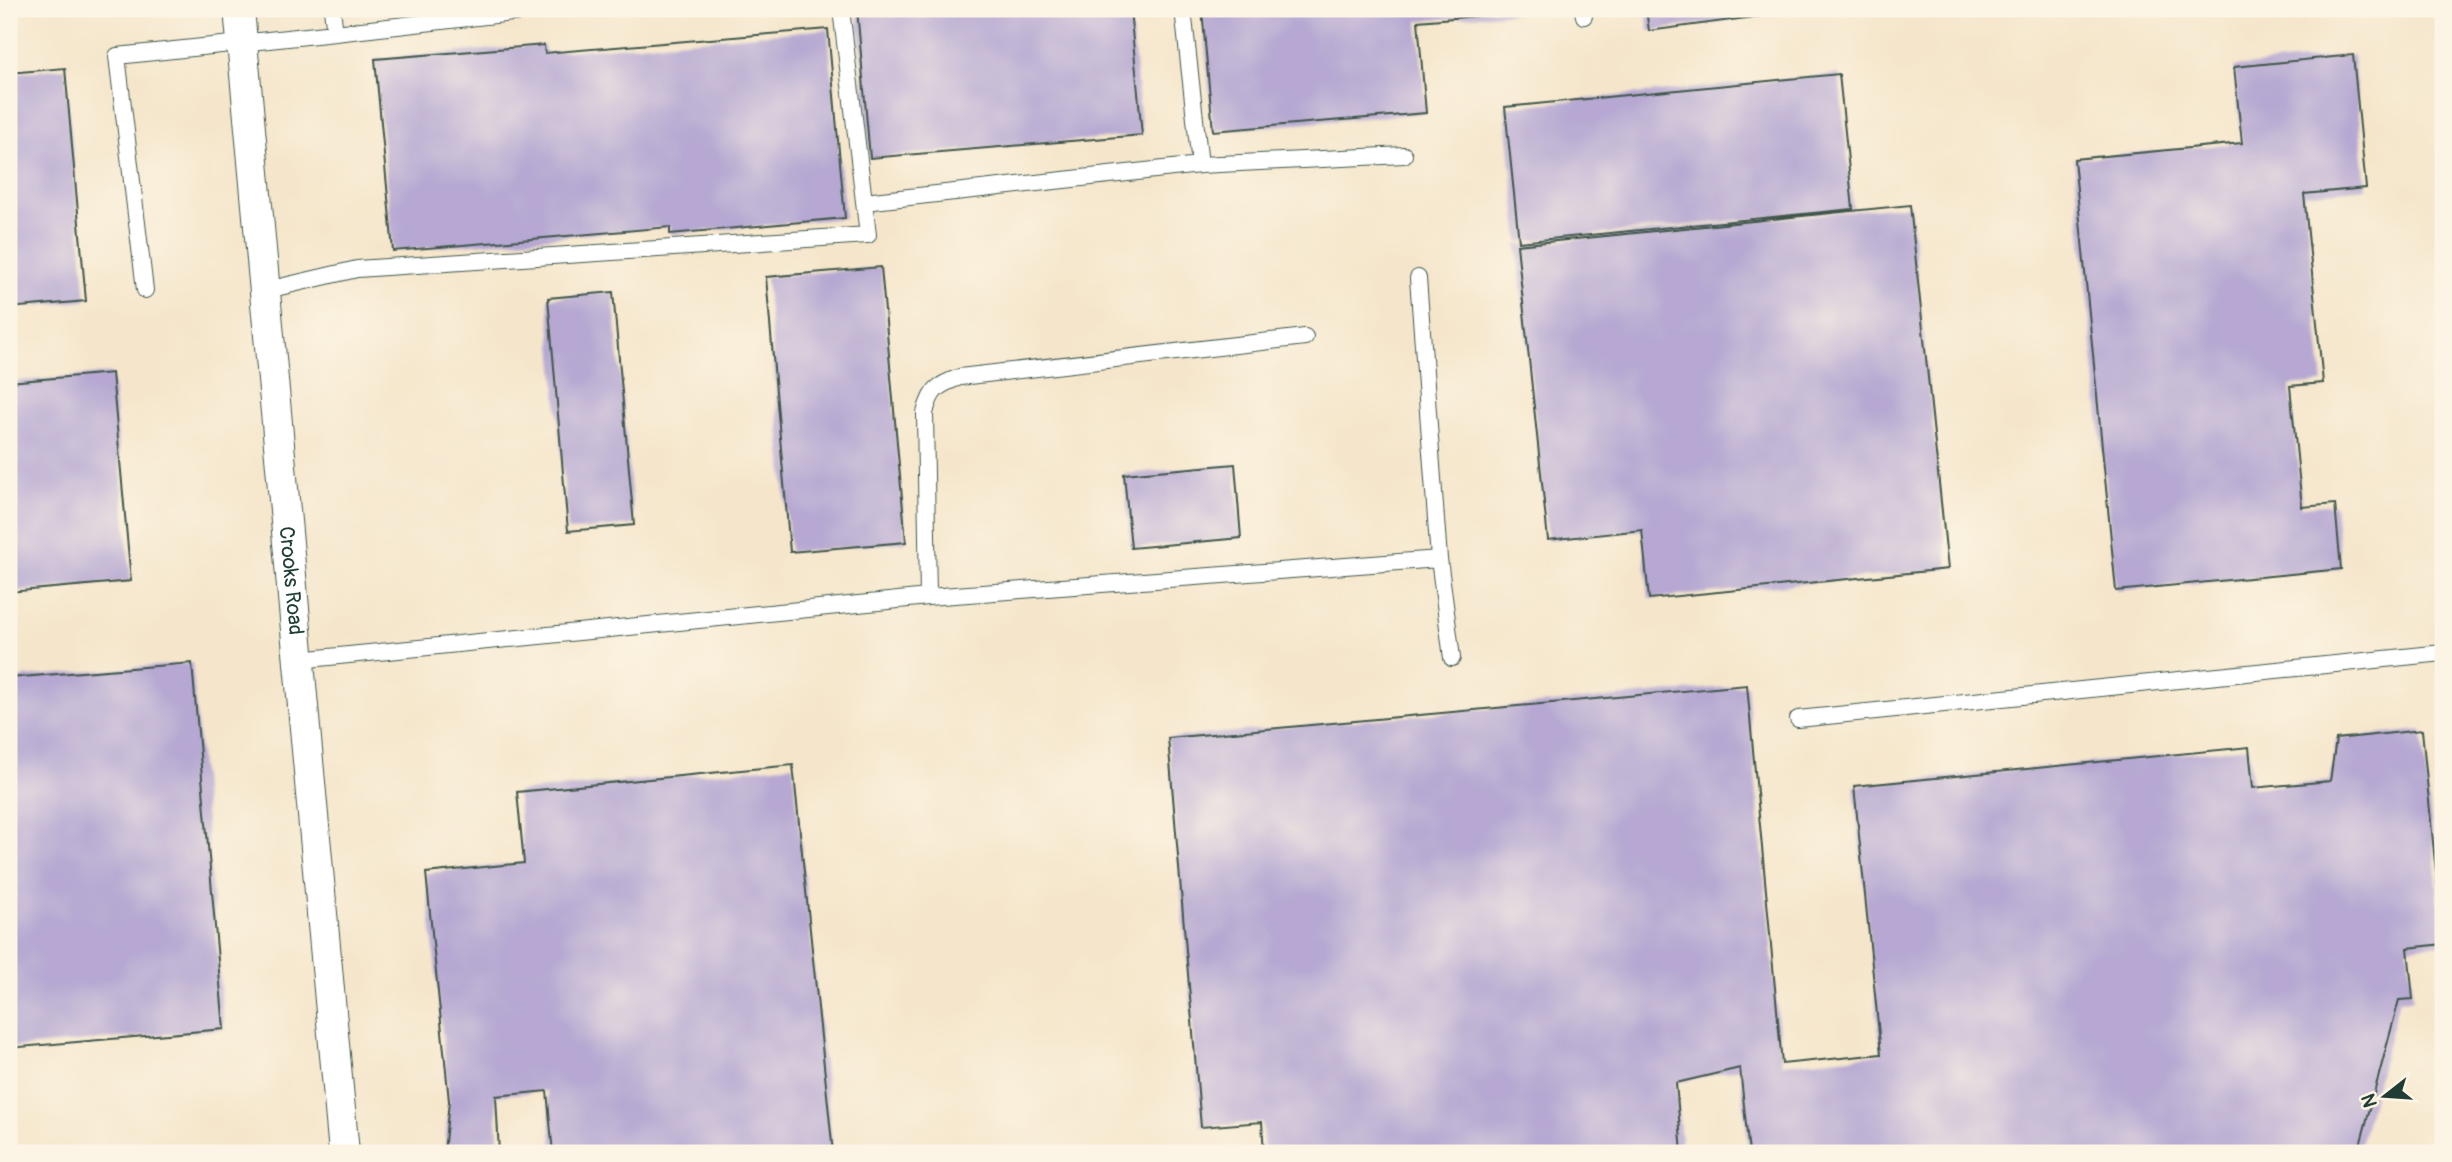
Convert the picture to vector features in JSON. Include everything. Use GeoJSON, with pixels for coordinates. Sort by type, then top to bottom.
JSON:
{"type":"FeatureCollection","features":[{"type":"Feature","properties":{"kind":"street","name":"Crooks Road"},"geometry":{"type":"LineString","coordinates":[[239,9],[267,290],[344,1153]]}},
{"type":"Feature","properties":{"kind":"lane"},"geometry":{"type":"LineString","coordinates":[[332,9],[335,33]]}},
{"type":"Feature","properties":{"kind":"lane"},"geometry":{"type":"LineString","coordinates":[[145,290],[117,56],[548,9]]}},
{"type":"Feature","properties":{"kind":"lane"},"geometry":{"type":"LineString","coordinates":[[267,290],[357,269],[868,234],[841,9]]}},
{"type":"Feature","properties":{"kind":"lane"},"geometry":{"type":"LineString","coordinates":[[1183,9],[1200,165]]}},
{"type":"Feature","properties":{"kind":"lane"},"geometry":{"type":"LineString","coordinates":[[864,202],[1200,165],[1404,155]]}},
{"type":"Feature","properties":{"kind":"lane"},"geometry":{"type":"LineString","coordinates":[[1418,278],[1439,559],[1452,658]]}},
{"type":"Feature","properties":{"kind":"lane"},"geometry":{"type":"LineString","coordinates":[[928,597],[925,412],[929,396],[942,383],[960,377],[1305,337]]}},
{"type":"Feature","properties":{"kind":"lane"},"geometry":{"type":"LineString","coordinates":[[299,660],[928,597],[1439,559]]}},
{"type":"Feature","properties":{"kind":"lane"},"geometry":{"type":"LineString","coordinates":[[1798,719],[2443,653]]}},
{"type":"Feature","properties":{"kind":"building"},"geometry":{"type":"Polygon","coordinates":[[[857,9],[1130,9],[1142,135],[870,158],[857,9]]]}},
{"type":"Feature","properties":{"kind":"building"},"geometry":{"type":"Polygon","coordinates":[[[1202,9],[1538,11],[1418,21],[1426,113],[1213,131],[1202,9]]]}},
{"type":"Feature","properties":{"kind":"building"},"geometry":{"type":"Polygon","coordinates":[[[1646,9],[1805,9],[1806,10],[1649,31],[1646,9]]]}},
{"type":"Feature","properties":{"kind":"building"},"geometry":{"type":"Polygon","coordinates":[[[828,29],[845,218],[670,234],[670,227],[393,251],[375,59],[544,45],[545,53],[828,29]]]}},
{"type":"Feature","properties":{"kind":"building"},"geometry":{"type":"Polygon","coordinates":[[[2353,55],[2366,188],[2304,194],[2323,383],[2290,386],[2302,507],[2335,504],[2341,569],[2116,591],[2074,159],[2242,143],[2234,67],[2353,55]]]}},
{"type":"Feature","properties":{"kind":"building"},"geometry":{"type":"Polygon","coordinates":[[[65,68],[86,301],[9,308],[9,73],[65,68]]]}},
{"type":"Feature","properties":{"kind":"building"},"geometry":{"type":"Polygon","coordinates":[[[1839,74],[1853,209],[1519,242],[1505,107],[1839,74]]]}},
{"type":"Feature","properties":{"kind":"building"},"geometry":{"type":"Polygon","coordinates":[[[1910,205],[1948,569],[1649,599],[1642,530],[1548,540],[1517,245],[1910,205]]]}},
{"type":"Feature","properties":{"kind":"building"},"geometry":{"type":"Polygon","coordinates":[[[881,267],[906,542],[790,552],[766,277],[881,267]]]}},
{"type":"Feature","properties":{"kind":"building"},"geometry":{"type":"Polygon","coordinates":[[[613,292],[634,525],[568,531],[548,298],[613,292]]]}},
{"type":"Feature","properties":{"kind":"building"},"geometry":{"type":"Polygon","coordinates":[[[112,373],[131,581],[9,592],[9,382],[112,373]]]}},
{"type":"Feature","properties":{"kind":"building"},"geometry":{"type":"Polygon","coordinates":[[[1235,464],[1241,538],[1131,548],[1124,474],[1235,464]]]}},
{"type":"Feature","properties":{"kind":"building"},"geometry":{"type":"Polygon","coordinates":[[[192,663],[224,1029],[9,1048],[9,678],[192,663]]]}},
{"type":"Feature","properties":{"kind":"building"},"geometry":{"type":"Polygon","coordinates":[[[1747,685],[1782,1064],[1881,1054],[1854,786],[2249,747],[2253,788],[2330,781],[2336,739],[2422,730],[2443,944],[2408,948],[2413,999],[2399,1000],[2358,1153],[1749,1153],[1740,1068],[1676,1083],[1682,1153],[1264,1153],[1262,1122],[1201,1127],[1168,738],[1747,685]]]}},
{"type":"Feature","properties":{"kind":"building"},"geometry":{"type":"Polygon","coordinates":[[[793,765],[833,1153],[553,1153],[547,1091],[496,1096],[499,1153],[444,1153],[449,1101],[426,873],[524,863],[517,792],[793,765]]]}}]}
